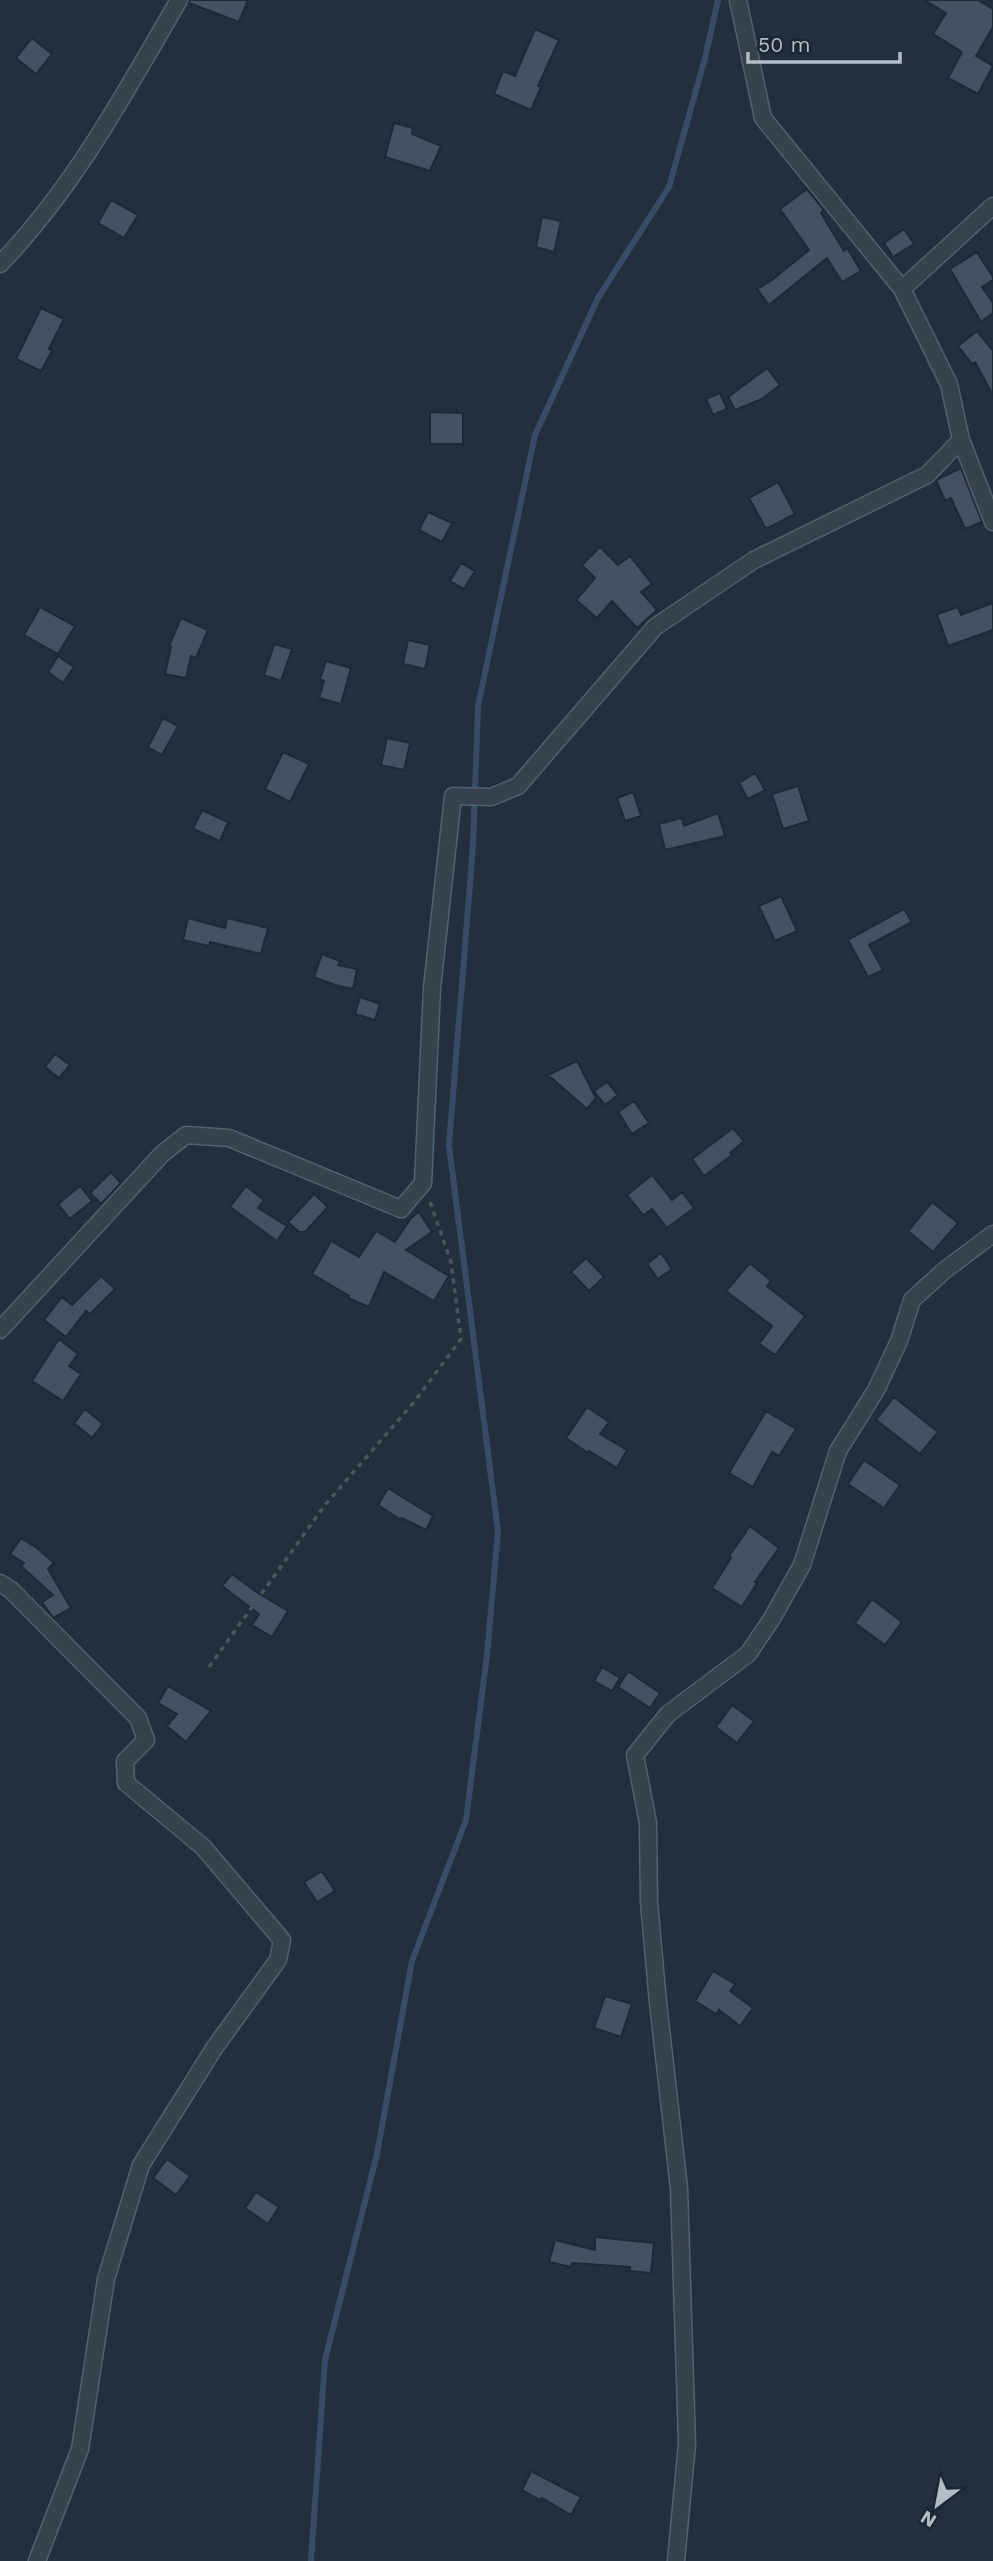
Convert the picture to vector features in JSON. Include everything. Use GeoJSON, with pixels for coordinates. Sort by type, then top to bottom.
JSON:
{"type":"FeatureCollection","features":[{"type":"Feature","properties":{"kind":"street"},"geometry":{"type":"LineString","coordinates":[[0,264],[18,245],[81,162],[132,82],[179,0]]}},
{"type":"Feature","properties":{"kind":"street"},"geometry":{"type":"LineString","coordinates":[[738,0],[763,118],[902,289],[950,384],[961,440],[993,522]]}},
{"type":"Feature","properties":{"kind":"street"},"geometry":{"type":"LineString","coordinates":[[902,289],[993,206]]}},
{"type":"Feature","properties":{"kind":"street"},"geometry":{"type":"LineString","coordinates":[[0,1330],[162,1154],[186,1135],[229,1138],[401,1209],[424,1183],[432,988],[453,796],[491,797],[518,786],[655,627],[754,560],[927,475],[961,440]]}},
{"type":"Feature","properties":{"kind":"street"},"geometry":{"type":"LineString","coordinates":[[676,2561],[687,2444],[679,2188],[654,1965],[649,1902],[648,1823],[635,1755],[668,1714],[748,1654],[802,1565],[838,1451],[876,1391],[899,1341],[912,1300],[945,1270],[993,1234]]}},
{"type":"Feature","properties":{"kind":"street"},"geometry":{"type":"LineString","coordinates":[[0,1583],[11,1590],[138,1718],[146,1740],[125,1761],[126,1783],[203,1847],[282,1940],[278,1960],[215,2047],[141,2165],[106,2279],[80,2449],[37,2561]]}},
{"type":"Feature","properties":{"kind":"path"},"geometry":{"type":"LineString","coordinates":[[209,1667],[325,1505],[415,1401],[461,1339],[452,1262],[424,1183]]}},
{"type":"Feature","properties":{"kind":"building"},"geometry":{"type":"Polygon","coordinates":[[[189,0],[248,0],[239,22],[189,3],[189,0]]]}},
{"type":"Feature","properties":{"kind":"building"},"geometry":{"type":"Polygon","coordinates":[[[924,0],[978,0],[993,9],[993,27],[976,56],[993,66],[978,94],[948,78],[962,52],[933,34],[946,13],[924,0]]]}},
{"type":"Feature","properties":{"kind":"building"},"geometry":{"type":"Polygon","coordinates":[[[535,29],[559,40],[538,86],[541,87],[531,110],[494,94],[503,71],[515,76],[535,29]]]}},
{"type":"Feature","properties":{"kind":"building"},"geometry":{"type":"Polygon","coordinates":[[[32,38],[52,54],[36,74],[16,58],[32,38]]]}},
{"type":"Feature","properties":{"kind":"building"},"geometry":{"type":"Polygon","coordinates":[[[394,123],[413,128],[412,134],[441,146],[430,171],[385,157],[394,123]]]}},
{"type":"Feature","properties":{"kind":"building"},"geometry":{"type":"Polygon","coordinates":[[[807,189],[824,210],[821,213],[844,251],[847,248],[861,271],[842,282],[827,258],[769,305],[757,289],[809,250],[780,209],[807,189]]]}},
{"type":"Feature","properties":{"kind":"building"},"geometry":{"type":"Polygon","coordinates":[[[111,200],[138,215],[124,238],[98,223],[111,200]]]}},
{"type":"Feature","properties":{"kind":"building"},"geometry":{"type":"Polygon","coordinates":[[[542,217],[561,221],[554,252],[536,247],[542,217]]]}},
{"type":"Feature","properties":{"kind":"building"},"geometry":{"type":"Polygon","coordinates":[[[904,229],[914,244],[893,257],[884,243],[904,229]]]}},
{"type":"Feature","properties":{"kind":"building"},"geometry":{"type":"Polygon","coordinates":[[[977,252],[993,277],[993,280],[982,287],[993,303],[993,313],[981,322],[950,269],[977,252]]]}},
{"type":"Feature","properties":{"kind":"building"},"geometry":{"type":"Polygon","coordinates":[[[41,308],[64,319],[41,371],[16,359],[41,308]]]}},
{"type":"Feature","properties":{"kind":"building"},"geometry":{"type":"Polygon","coordinates":[[[977,331],[993,351],[993,396],[975,362],[972,364],[958,346],[977,331]]]}},
{"type":"Feature","properties":{"kind":"building"},"geometry":{"type":"Polygon","coordinates":[[[767,368],[780,385],[762,399],[735,410],[728,397],[767,368]]]}},
{"type":"Feature","properties":{"kind":"building"},"geometry":{"type":"Polygon","coordinates":[[[720,393],[727,409],[713,415],[706,399],[720,393]]]}},
{"type":"Feature","properties":{"kind":"building"},"geometry":{"type":"Polygon","coordinates":[[[430,412],[463,413],[463,444],[430,444],[430,412]]]}},
{"type":"Feature","properties":{"kind":"building"},"geometry":{"type":"Polygon","coordinates":[[[961,468],[982,522],[965,529],[951,498],[945,501],[936,480],[961,468]]]}},
{"type":"Feature","properties":{"kind":"building"},"geometry":{"type":"Polygon","coordinates":[[[778,482],[795,514],[766,529],[749,498],[778,482]]]}},
{"type":"Feature","properties":{"kind":"building"},"geometry":{"type":"Polygon","coordinates":[[[428,512],[452,523],[442,542],[419,530],[428,512]]]}},
{"type":"Feature","properties":{"kind":"building"},"geometry":{"type":"Polygon","coordinates":[[[600,547],[618,565],[630,556],[652,584],[641,592],[657,610],[637,628],[612,601],[597,618],[576,600],[595,578],[582,565],[600,547]]]}},
{"type":"Feature","properties":{"kind":"building"},"geometry":{"type":"Polygon","coordinates":[[[461,563],[475,571],[464,589],[450,581],[461,563]]]}},
{"type":"Feature","properties":{"kind":"building"},"geometry":{"type":"Polygon","coordinates":[[[993,603],[993,630],[948,646],[937,614],[958,607],[961,615],[993,603]]]}},
{"type":"Feature","properties":{"kind":"building"},"geometry":{"type":"Polygon","coordinates":[[[40,607],[75,626],[58,654],[24,635],[40,607]]]}},
{"type":"Feature","properties":{"kind":"building"},"geometry":{"type":"Polygon","coordinates":[[[181,618],[208,630],[196,658],[191,656],[186,678],[165,674],[171,647],[169,646],[181,618]]]}},
{"type":"Feature","properties":{"kind":"building"},"geometry":{"type":"Polygon","coordinates":[[[408,640],[430,645],[425,669],[403,664],[408,640]]]}},
{"type":"Feature","properties":{"kind":"building"},"geometry":{"type":"Polygon","coordinates":[[[274,644],[292,649],[281,681],[264,675],[274,644]]]}},
{"type":"Feature","properties":{"kind":"building"},"geometry":{"type":"Polygon","coordinates":[[[58,656],[74,667],[63,683],[48,672],[58,656]]]}},
{"type":"Feature","properties":{"kind":"building"},"geometry":{"type":"Polygon","coordinates":[[[326,661],[351,668],[341,704],[319,698],[324,681],[320,679],[326,661]]]}},
{"type":"Feature","properties":{"kind":"building"},"geometry":{"type":"Polygon","coordinates":[[[163,718],[178,726],[162,755],[148,747],[163,718]]]}},
{"type":"Feature","properties":{"kind":"building"},"geometry":{"type":"Polygon","coordinates":[[[387,738],[410,743],[404,770],[381,765],[387,738]]]}},
{"type":"Feature","properties":{"kind":"building"},"geometry":{"type":"Polygon","coordinates":[[[283,752],[309,764],[290,802],[265,789],[283,752]]]}},
{"type":"Feature","properties":{"kind":"building"},"geometry":{"type":"Polygon","coordinates":[[[755,773],[765,790],[748,799],[739,783],[755,773]]]}},
{"type":"Feature","properties":{"kind":"building"},"geometry":{"type":"Polygon","coordinates":[[[798,786],[809,821],[783,829],[772,794],[798,786]]]}},
{"type":"Feature","properties":{"kind":"building"},"geometry":{"type":"Polygon","coordinates":[[[633,792],[641,816],[625,821],[617,798],[633,792]]]}},
{"type":"Feature","properties":{"kind":"building"},"geometry":{"type":"Polygon","coordinates":[[[202,810],[228,822],[220,841],[193,829],[202,810]]]}},
{"type":"Feature","properties":{"kind":"building"},"geometry":{"type":"Polygon","coordinates":[[[718,813],[725,836],[665,850],[659,824],[682,818],[684,826],[718,813]]]}},
{"type":"Feature","properties":{"kind":"building"},"geometry":{"type":"Polygon","coordinates":[[[781,896],[797,931],[775,941],[759,906],[781,896]]]}},
{"type":"Feature","properties":{"kind":"building"},"geometry":{"type":"Polygon","coordinates":[[[904,909],[912,922],[869,945],[883,970],[868,977],[848,940],[904,909]]]}},
{"type":"Feature","properties":{"kind":"building"},"geometry":{"type":"Polygon","coordinates":[[[188,918],[225,928],[227,918],[268,928],[261,954],[210,942],[209,946],[183,940],[188,918]]]}},
{"type":"Feature","properties":{"kind":"building"},"geometry":{"type":"Polygon","coordinates":[[[322,954],[340,961],[338,965],[357,969],[353,989],[314,977],[322,954]]]}},
{"type":"Feature","properties":{"kind":"building"},"geometry":{"type":"Polygon","coordinates":[[[360,997],[380,1004],[375,1020],[355,1014],[360,997]]]}},
{"type":"Feature","properties":{"kind":"building"},"geometry":{"type":"Polygon","coordinates":[[[55,1054],[70,1065],[59,1078],[45,1067],[55,1054]]]}},
{"type":"Feature","properties":{"kind":"building"},"geometry":{"type":"Polygon","coordinates":[[[577,1061],[596,1098],[587,1109],[548,1075],[577,1061]]]}},
{"type":"Feature","properties":{"kind":"building"},"geometry":{"type":"Polygon","coordinates":[[[607,1082],[618,1095],[605,1105],[594,1091],[607,1082]]]}},
{"type":"Feature","properties":{"kind":"building"},"geometry":{"type":"Polygon","coordinates":[[[634,1101],[649,1123],[632,1134],[618,1112],[634,1101]]]}},
{"type":"Feature","properties":{"kind":"building"},"geometry":{"type":"Polygon","coordinates":[[[733,1128],[744,1141],[730,1153],[732,1155],[704,1176],[692,1159],[733,1128]]]}},
{"type":"Feature","properties":{"kind":"building"},"geometry":{"type":"Polygon","coordinates":[[[111,1172],[121,1183],[101,1204],[90,1193],[111,1172]]]}},
{"type":"Feature","properties":{"kind":"building"},"geometry":{"type":"Polygon","coordinates":[[[652,1175],[672,1200],[682,1192],[694,1208],[667,1228],[652,1209],[643,1215],[627,1195],[652,1175]]]}},
{"type":"Feature","properties":{"kind":"building"},"geometry":{"type":"Polygon","coordinates":[[[80,1186],[92,1201],[70,1219],[58,1204],[80,1186]]]}},
{"type":"Feature","properties":{"kind":"building"},"geometry":{"type":"Polygon","coordinates":[[[246,1186],[264,1200],[258,1208],[287,1226],[277,1241],[230,1207],[246,1186]]]}},
{"type":"Feature","properties":{"kind":"building"},"geometry":{"type":"Polygon","coordinates":[[[314,1194],[328,1207],[305,1232],[299,1232],[288,1222],[314,1194]]]}},
{"type":"Feature","properties":{"kind":"building"},"geometry":{"type":"Polygon","coordinates":[[[932,1202],[958,1223],[933,1252],[908,1231],[932,1202]]]}},
{"type":"Feature","properties":{"kind":"building"},"geometry":{"type":"Polygon","coordinates":[[[419,1212],[432,1232],[406,1250],[449,1276],[434,1301],[384,1272],[369,1307],[348,1298],[349,1296],[312,1274],[331,1241],[359,1257],[376,1231],[395,1242],[411,1218],[419,1212]]]}},
{"type":"Feature","properties":{"kind":"building"},"geometry":{"type":"Polygon","coordinates":[[[661,1253],[672,1269],[658,1279],[647,1264],[661,1253]]]}},
{"type":"Feature","properties":{"kind":"building"},"geometry":{"type":"Polygon","coordinates":[[[586,1258],[604,1277],[589,1291],[571,1272],[586,1258]]]}},
{"type":"Feature","properties":{"kind":"building"},"geometry":{"type":"Polygon","coordinates":[[[750,1263],[771,1281],[767,1286],[805,1316],[775,1355],[759,1344],[772,1326],[726,1291],[750,1263]]]}},
{"type":"Feature","properties":{"kind":"building"},"geometry":{"type":"Polygon","coordinates":[[[101,1276],[115,1289],[90,1314],[86,1311],[66,1337],[44,1320],[62,1297],[72,1305],[101,1276]]]}},
{"type":"Feature","properties":{"kind":"building"},"geometry":{"type":"Polygon","coordinates":[[[59,1339],[78,1354],[69,1366],[81,1374],[63,1401],[32,1381],[59,1339]]]}},
{"type":"Feature","properties":{"kind":"building"},"geometry":{"type":"Polygon","coordinates":[[[894,1397],[938,1432],[920,1454],[876,1420],[894,1397]]]}},
{"type":"Feature","properties":{"kind":"building"},"geometry":{"type":"Polygon","coordinates":[[[587,1407],[609,1422],[600,1434],[627,1450],[617,1468],[566,1438],[587,1407]]]}},
{"type":"Feature","properties":{"kind":"building"},"geometry":{"type":"Polygon","coordinates":[[[85,1409],[103,1424],[92,1438],[74,1423],[85,1409]]]}},
{"type":"Feature","properties":{"kind":"building"},"geometry":{"type":"Polygon","coordinates":[[[766,1411],[796,1429],[779,1456],[772,1452],[753,1487],[729,1473],[766,1411]]]}},
{"type":"Feature","properties":{"kind":"building"},"geometry":{"type":"Polygon","coordinates":[[[864,1460],[900,1485],[884,1508],[848,1484],[864,1460]]]}},
{"type":"Feature","properties":{"kind":"building"},"geometry":{"type":"Polygon","coordinates":[[[388,1488],[433,1516],[426,1530],[402,1518],[401,1520],[378,1505],[388,1488]]]}},
{"type":"Feature","properties":{"kind":"building"},"geometry":{"type":"Polygon","coordinates":[[[750,1526],[779,1548],[755,1582],[757,1583],[742,1607],[712,1588],[731,1558],[729,1556],[750,1526]]]}},
{"type":"Feature","properties":{"kind":"building"},"geometry":{"type":"Polygon","coordinates":[[[21,1538],[54,1563],[48,1569],[71,1608],[53,1618],[42,1602],[53,1595],[21,1566],[24,1563],[10,1554],[21,1538]]]}},
{"type":"Feature","properties":{"kind":"building"},"geometry":{"type":"Polygon","coordinates":[[[232,1574],[288,1611],[272,1637],[252,1625],[259,1614],[222,1586],[232,1574]]]}},
{"type":"Feature","properties":{"kind":"building"},"geometry":{"type":"Polygon","coordinates":[[[872,1599],[902,1622],[885,1645],[855,1623],[872,1599]]]}},
{"type":"Feature","properties":{"kind":"building"},"geometry":{"type":"Polygon","coordinates":[[[602,1667],[620,1678],[612,1691],[594,1681],[602,1667]]]}},
{"type":"Feature","properties":{"kind":"building"},"geometry":{"type":"Polygon","coordinates":[[[628,1671],[660,1693],[650,1708],[618,1687],[628,1671]]]}},
{"type":"Feature","properties":{"kind":"building"},"geometry":{"type":"Polygon","coordinates":[[[168,1686],[211,1711],[186,1742],[167,1726],[177,1714],[158,1703],[168,1686]]]}},
{"type":"Feature","properties":{"kind":"building"},"geometry":{"type":"Polygon","coordinates":[[[732,1705],[754,1721],[737,1743],[716,1727],[732,1705]]]}},
{"type":"Feature","properties":{"kind":"building"},"geometry":{"type":"Polygon","coordinates":[[[322,1871],[335,1891],[317,1902],[304,1882],[322,1871]]]}},
{"type":"Feature","properties":{"kind":"building"},"geometry":{"type":"Polygon","coordinates":[[[713,1971],[735,1984],[730,1991],[753,2008],[740,2026],[719,2010],[716,2014],[695,2001],[713,1971]]]}},
{"type":"Feature","properties":{"kind":"building"},"geometry":{"type":"Polygon","coordinates":[[[605,1996],[632,2004],[621,2037],[594,2028],[605,1996]]]}},
{"type":"Feature","properties":{"kind":"building"},"geometry":{"type":"Polygon","coordinates":[[[167,2159],[190,2176],[176,2195],[153,2178],[167,2159]]]}},
{"type":"Feature","properties":{"kind":"building"},"geometry":{"type":"Polygon","coordinates":[[[256,2192],[279,2207],[268,2224],[245,2208],[256,2192]]]}},
{"type":"Feature","properties":{"kind":"building"},"geometry":{"type":"Polygon","coordinates":[[[595,2237],[654,2243],[651,2273],[630,2271],[630,2267],[572,2263],[571,2267],[549,2262],[555,2240],[595,2250],[595,2237]]]}},
{"type":"Feature","properties":{"kind":"building"},"geometry":{"type":"Polygon","coordinates":[[[531,2471],[581,2497],[571,2515],[522,2490],[531,2471]]]}},
{"type":"Feature","properties":{"kind":"waterway"},"geometry":{"type":"LineString","coordinates":[[311,2561],[325,2360],[377,2154],[412,1961],[466,1820],[487,1655],[498,1532],[449,1145],[473,846],[478,706],[535,435],[598,298],[669,187],[705,58],[718,0]]}}]}
